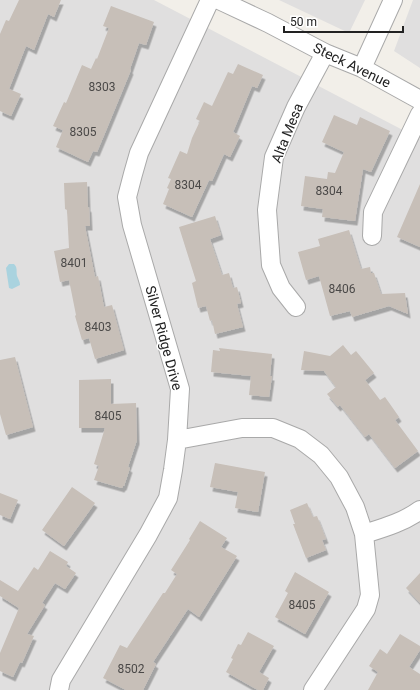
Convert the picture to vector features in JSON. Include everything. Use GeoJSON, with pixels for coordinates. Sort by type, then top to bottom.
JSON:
{"type":"FeatureCollection","features":[{"type":"Feature","properties":{"kind":"street","name":"Silver Ridge Drive"},"geometry":{"type":"LineString","coordinates":[[59,690],[62,680],[148,535],[168,498],[177,440],[180,390],[132,225],[127,197],[139,153],[210,0]]}},
{"type":"Feature","properties":{"kind":"street","name":"Steck Avenue"},"geometry":{"type":"LineString","coordinates":[[219,0],[268,23],[325,53],[362,68],[420,100]]}},
{"type":"Feature","properties":{"kind":"street"},"geometry":{"type":"LineString","coordinates":[[362,68],[393,0]]}},
{"type":"Feature","properties":{"kind":"street","name":"Alta Mesa"},"geometry":{"type":"LineString","coordinates":[[296,307],[281,288],[271,265],[267,210],[274,157],[296,107],[325,53]]}},
{"type":"Feature","properties":{"kind":"street"},"geometry":{"type":"LineString","coordinates":[[372,236],[373,212],[420,114]]}},
{"type":"Feature","properties":{"kind":"street"},"geometry":{"type":"LineString","coordinates":[[177,440],[242,428],[273,428],[300,439],[321,455],[339,476],[355,507],[364,534],[370,595],[366,609],[313,690]]}},
{"type":"Feature","properties":{"kind":"street"},"geometry":{"type":"LineString","coordinates":[[364,534],[388,526],[420,510]]}},
{"type":"Feature","properties":{"kind":"shaded area"},"geometry":{"type":"Polygon","coordinates":[[[0,0],[154,0],[420,139],[420,690],[0,690],[0,0]]]}},
{"type":"Feature","properties":{"kind":"shaded area"},"geometry":{"type":"Polygon","coordinates":[[[279,0],[365,0],[349,33],[279,0]]]}},
{"type":"Feature","properties":{"kind":"shaded area"},"geometry":{"type":"Polygon","coordinates":[[[413,0],[420,0],[420,68],[394,51],[413,0]]]}},
{"type":"Feature","properties":{"kind":"water"},"geometry":{"type":"Polygon","coordinates":[[[9,264],[15,265],[20,284],[12,289],[9,288],[6,268],[9,264]]]}},
{"type":"Feature","properties":{"kind":"building"},"geometry":{"type":"Polygon","coordinates":[[[19,0],[61,0],[54,17],[48,14],[34,50],[26,46],[9,89],[21,94],[11,116],[0,111],[0,34],[6,20],[9,21],[19,0]]]}},
{"type":"Feature","properties":{"kind":"building"},"geometry":{"type":"Polygon","coordinates":[[[111,6],[154,22],[146,45],[139,43],[130,69],[131,70],[97,152],[93,151],[88,162],[56,147],[63,130],[53,126],[64,102],[66,103],[82,65],[91,69],[96,58],[97,59],[109,28],[103,26],[111,6]]]}},
{"type":"Feature","properties":{"kind":"building"},"geometry":{"type":"Polygon","coordinates":[[[238,64],[263,75],[257,88],[252,86],[233,132],[240,136],[230,157],[224,154],[212,181],[209,180],[192,217],[163,204],[171,179],[168,178],[180,151],[187,154],[192,138],[200,121],[196,119],[204,102],[212,106],[228,72],[233,74],[238,64]]]}},
{"type":"Feature","properties":{"kind":"building"},"geometry":{"type":"Polygon","coordinates":[[[334,115],[357,125],[360,117],[390,131],[371,172],[363,169],[355,221],[322,217],[323,209],[301,206],[305,176],[327,179],[328,172],[335,173],[344,152],[322,142],[334,115]]]}},
{"type":"Feature","properties":{"kind":"building"},"geometry":{"type":"Polygon","coordinates":[[[87,182],[90,226],[85,226],[95,277],[98,276],[104,307],[112,305],[124,350],[95,359],[89,338],[82,340],[75,316],[69,280],[60,282],[54,251],[69,248],[64,183],[87,182]]]}},
{"type":"Feature","properties":{"kind":"building"},"geometry":{"type":"Polygon","coordinates":[[[420,184],[420,247],[397,237],[420,184]]]}},
{"type":"Feature","properties":{"kind":"building"},"geometry":{"type":"Polygon","coordinates":[[[215,216],[221,235],[210,239],[222,275],[229,273],[233,288],[237,287],[241,303],[237,304],[243,327],[215,334],[212,320],[210,321],[206,306],[198,308],[192,283],[196,281],[179,227],[215,216]]]}},
{"type":"Feature","properties":{"kind":"building"},"geometry":{"type":"Polygon","coordinates":[[[349,230],[361,269],[370,267],[371,273],[374,273],[381,294],[405,293],[408,314],[389,306],[352,317],[350,311],[330,316],[319,276],[306,280],[298,252],[320,246],[318,239],[349,230]]]}},
{"type":"Feature","properties":{"kind":"building"},"geometry":{"type":"Polygon","coordinates":[[[343,345],[351,355],[356,351],[374,373],[365,380],[380,400],[385,397],[399,417],[395,420],[418,451],[395,468],[369,434],[365,437],[340,405],[338,407],[327,394],[336,387],[324,371],[301,370],[304,351],[330,356],[343,345]]]}},
{"type":"Feature","properties":{"kind":"building"},"geometry":{"type":"Polygon","coordinates":[[[219,348],[272,354],[270,376],[272,376],[269,397],[249,395],[251,376],[211,372],[213,350],[220,351],[219,348]]]}},
{"type":"Feature","properties":{"kind":"building"},"geometry":{"type":"Polygon","coordinates":[[[15,357],[33,427],[6,435],[0,414],[0,360],[15,357]]]}},
{"type":"Feature","properties":{"kind":"building"},"geometry":{"type":"Polygon","coordinates":[[[111,379],[111,404],[136,403],[137,440],[128,467],[130,468],[122,488],[94,480],[99,466],[94,464],[105,428],[79,428],[79,380],[111,379]]]}},
{"type":"Feature","properties":{"kind":"building"},"geometry":{"type":"Polygon","coordinates":[[[215,463],[265,472],[258,512],[235,508],[238,492],[210,487],[215,463]]]}},
{"type":"Feature","properties":{"kind":"building"},"geometry":{"type":"Polygon","coordinates":[[[72,487],[95,503],[64,546],[42,530],[72,487]]]}},
{"type":"Feature","properties":{"kind":"building"},"geometry":{"type":"Polygon","coordinates":[[[0,493],[18,500],[10,519],[0,515],[0,493]]]}},
{"type":"Feature","properties":{"kind":"building"},"geometry":{"type":"Polygon","coordinates":[[[307,503],[313,517],[317,516],[326,539],[322,540],[326,550],[306,558],[293,524],[295,524],[290,510],[307,503]]]}},
{"type":"Feature","properties":{"kind":"building"},"geometry":{"type":"Polygon","coordinates":[[[200,521],[227,538],[221,547],[237,556],[199,617],[188,609],[153,662],[156,664],[143,690],[126,690],[103,678],[120,645],[127,648],[177,574],[171,570],[200,521]]]}},
{"type":"Feature","properties":{"kind":"building"},"geometry":{"type":"Polygon","coordinates":[[[50,551],[68,562],[66,566],[76,573],[65,589],[55,583],[42,603],[45,605],[27,634],[34,636],[22,663],[20,662],[13,677],[0,671],[0,653],[19,608],[0,596],[0,580],[18,591],[34,567],[38,570],[50,551]]]}},
{"type":"Feature","properties":{"kind":"building"},"geometry":{"type":"Polygon","coordinates":[[[295,572],[329,592],[305,634],[275,617],[288,593],[285,591],[295,572]]]}},
{"type":"Feature","properties":{"kind":"building"},"geometry":{"type":"Polygon","coordinates":[[[420,573],[420,603],[406,588],[420,573]]]}},
{"type":"Feature","properties":{"kind":"building"},"geometry":{"type":"Polygon","coordinates":[[[248,632],[274,646],[259,672],[269,678],[263,690],[258,690],[226,672],[233,659],[231,658],[238,644],[241,645],[248,632]]]}},
{"type":"Feature","properties":{"kind":"building"},"geometry":{"type":"Polygon","coordinates":[[[400,634],[420,646],[420,650],[409,667],[420,674],[420,690],[368,690],[378,672],[369,666],[380,649],[387,654],[400,634]]]}}]}
